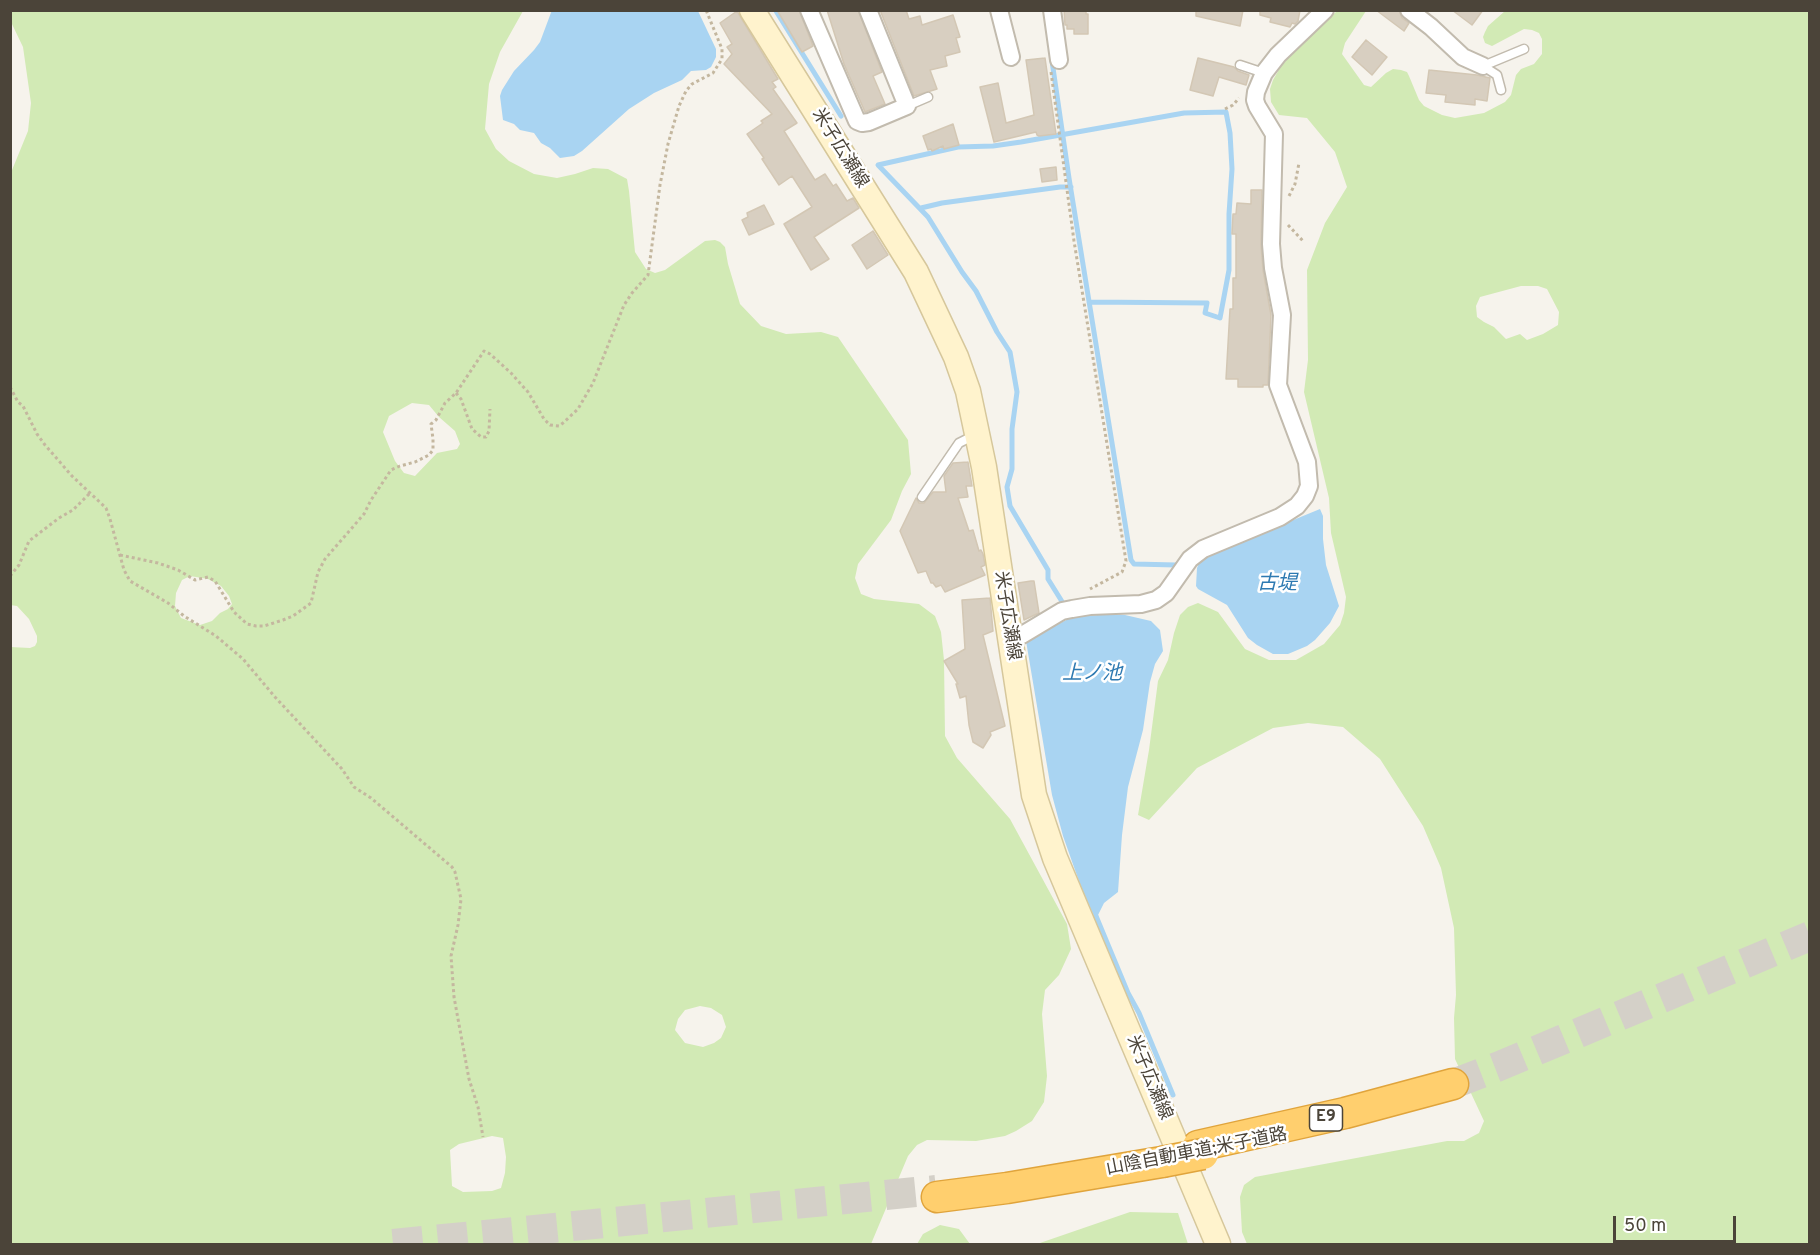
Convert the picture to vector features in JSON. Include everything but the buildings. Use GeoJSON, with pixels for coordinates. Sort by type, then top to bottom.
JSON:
{"type":"FeatureCollection","features":[{"type":"Feature","properties":{"kind":"highway","name":"山陰自動車道;米子道路"},"geometry":{"type":"LineString","coordinates":[[936,1193],[1004,1180],[1201,1150],[1345,1113],[1454,1089]]}},
{"type":"Feature","properties":{"kind":"main road","name":"米子広瀬線"},"geometry":{"type":"LineString","coordinates":[[752,10],[915,272],[957,357],[968,391],[990,505],[1034,795],[1055,858],[1218,1245]]}},
{"type":"Feature","properties":{"kind":"street"},"geometry":{"type":"LineString","coordinates":[[809,10],[857,121],[869,122],[907,106],[868,10]]}},
{"type":"Feature","properties":{"kind":"street"},"geometry":{"type":"LineString","coordinates":[[999,10],[1011,57]]}},
{"type":"Feature","properties":{"kind":"street"},"geometry":{"type":"LineString","coordinates":[[1052,10],[1054,61]]}},
{"type":"Feature","properties":{"kind":"street"},"geometry":{"type":"LineString","coordinates":[[1009,637],[1022,635],[1062,611],[1090,606],[1141,604],[1163,597],[1190,559],[1203,549],[1289,512],[1301,502],[1309,486],[1306,462],[1278,385],[1282,315],[1271,244],[1274,134],[1257,105],[1256,92],[1264,73],[1278,55],[1325,10]]}},
{"type":"Feature","properties":{"kind":"street"},"geometry":{"type":"LineString","coordinates":[[1409,10],[1463,57],[1483,66]]}},
{"type":"Feature","properties":{"kind":"lane"},"geometry":{"type":"LineString","coordinates":[[1483,66],[1524,49]]}},
{"type":"Feature","properties":{"kind":"lane"},"geometry":{"type":"LineString","coordinates":[[1240,65],[1264,73]]}},
{"type":"Feature","properties":{"kind":"lane"},"geometry":{"type":"LineString","coordinates":[[1483,66],[1497,75],[1501,90]]}},
{"type":"Feature","properties":{"kind":"lane"},"geometry":{"type":"LineString","coordinates":[[907,106],[928,97]]}},
{"type":"Feature","properties":{"kind":"lane"},"geometry":{"type":"LineString","coordinates":[[922,497],[959,443],[977,434]]}},
{"type":"Feature","properties":{"kind":"path"},"geometry":{"type":"LineString","coordinates":[[120,555],[158,563],[178,570],[195,580],[208,577],[215,581],[234,612],[247,624],[264,626],[293,616],[311,603],[318,573],[325,559],[364,514],[391,471],[429,455],[433,450],[434,439],[431,424],[436,420],[445,403],[456,393],[484,351],[511,373],[528,392],[550,425],[560,426],[578,409],[593,383],[624,305],[648,275],[660,184],[679,106],[692,84],[712,73],[720,64],[722,49],[706,10]]}},
{"type":"Feature","properties":{"kind":"path"},"geometry":{"type":"LineString","coordinates":[[1054,61],[1078,262],[1126,561],[1122,572],[1075,599],[1071,609]]}},
{"type":"Feature","properties":{"kind":"path"},"geometry":{"type":"LineString","coordinates":[[1287,201],[1295,184],[1299,163]]}},
{"type":"Feature","properties":{"kind":"path"},"geometry":{"type":"LineString","coordinates":[[1285,217],[1289,227],[1303,241]]}},
{"type":"Feature","properties":{"kind":"path"},"geometry":{"type":"LineString","coordinates":[[10,387],[45,445],[72,476],[106,508],[124,570],[130,581],[168,603],[216,636],[243,659],[342,769],[354,787],[371,798],[455,872],[461,899],[451,956],[454,997],[469,1079],[478,1107],[483,1137]]}},
{"type":"Feature","properties":{"kind":"path"},"geometry":{"type":"LineString","coordinates":[[456,393],[461,399],[472,429],[481,437],[486,437],[489,431],[490,409]]}},
{"type":"Feature","properties":{"kind":"path"},"geometry":{"type":"LineString","coordinates":[[10,576],[19,565],[29,541],[80,504],[91,492]]}},
{"type":"Feature","properties":{"kind":"green space"},"geometry":{"type":"Polygon","coordinates":[[[11,10],[523,11],[500,52],[489,84],[485,129],[496,149],[509,161],[534,174],[557,178],[593,168],[608,169],[627,179],[635,252],[646,269],[655,273],[665,270],[705,241],[715,240],[725,247],[740,304],[761,326],[786,334],[821,332],[838,337],[908,440],[911,474],[891,520],[858,564],[855,578],[861,594],[874,599],[919,604],[935,616],[941,632],[944,660],[945,736],[957,758],[1010,819],[1067,924],[1071,949],[1059,975],[1045,990],[1042,1014],[1047,1076],[1044,1102],[1032,1121],[1005,1136],[976,1141],[927,1140],[917,1145],[908,1156],[871,1244],[11,1244],[10,647],[35,646],[37,636],[29,619],[17,606],[10,605],[10,175],[28,131],[31,103],[23,47],[11,22],[11,10]],[[412,403],[389,416],[383,432],[395,461],[404,473],[415,476],[437,453],[457,449],[460,444],[455,431],[429,405],[412,403]],[[190,576],[182,580],[176,593],[175,606],[181,618],[200,625],[212,621],[232,604],[221,586],[208,579],[190,576]],[[700,1006],[685,1010],[678,1019],[675,1030],[685,1043],[703,1047],[721,1038],[726,1027],[722,1015],[711,1008],[700,1006]],[[492,1136],[459,1144],[450,1150],[452,1186],[463,1192],[492,1191],[501,1188],[506,1157],[503,1138],[492,1136]]]}},
{"type":"Feature","properties":{"kind":"green space"},"geometry":{"type":"Polygon","coordinates":[[[1337,11],[1366,11],[1345,43],[1342,54],[1364,85],[1371,87],[1393,69],[1407,72],[1424,106],[1442,115],[1455,118],[1484,113],[1505,102],[1511,95],[1516,75],[1521,69],[1534,64],[1542,54],[1542,39],[1539,33],[1532,30],[1524,29],[1492,46],[1485,43],[1483,37],[1488,26],[1505,11],[1809,11],[1809,1244],[1247,1244],[1242,1232],[1240,1197],[1244,1185],[1255,1177],[1447,1141],[1464,1141],[1479,1133],[1484,1121],[1455,1059],[1454,928],[1441,868],[1423,826],[1380,759],[1343,727],[1308,723],[1273,728],[1197,768],[1149,820],[1138,815],[1158,681],[1168,660],[1180,615],[1188,607],[1198,603],[1218,612],[1245,649],[1269,660],[1296,660],[1324,644],[1340,625],[1344,613],[1346,597],[1331,533],[1329,498],[1304,392],[1308,360],[1307,270],[1325,223],[1347,187],[1335,152],[1307,118],[1279,115],[1271,102],[1270,89],[1273,80],[1281,66],[1337,11]],[[1521,286],[1480,297],[1476,306],[1477,317],[1494,327],[1506,339],[1520,334],[1527,340],[1543,334],[1558,325],[1559,312],[1547,289],[1538,286],[1521,286]]]}},
{"type":"Feature","properties":{"kind":"green space"},"geometry":{"type":"Polygon","coordinates":[[[1130,1212],[1178,1213],[1188,1244],[1037,1244],[1130,1212]]]}},
{"type":"Feature","properties":{"kind":"green space"},"geometry":{"type":"Polygon","coordinates":[[[940,1225],[959,1229],[970,1244],[917,1244],[923,1234],[940,1225]]]}},
{"type":"Feature","properties":{"kind":"water"},"geometry":{"type":"Polygon","coordinates":[[[552,10],[698,11],[716,49],[716,57],[711,67],[706,70],[691,71],[682,80],[654,93],[629,109],[582,151],[574,156],[560,158],[541,143],[534,133],[520,130],[514,124],[503,120],[500,96],[514,71],[540,42],[552,10]]]}},
{"type":"Feature","properties":{"kind":"water","name":"古堤"},"geometry":{"type":"Polygon","coordinates":[[[1320,509],[1323,516],[1326,565],[1339,606],[1330,623],[1307,646],[1288,654],[1273,654],[1248,638],[1227,605],[1198,589],[1196,586],[1197,568],[1206,556],[1320,509]]]}},
{"type":"Feature","properties":{"kind":"water","name":"上ノ池"},"geometry":{"type":"Polygon","coordinates":[[[1111,614],[1151,621],[1160,630],[1163,651],[1155,664],[1150,682],[1143,730],[1128,787],[1118,892],[1104,903],[1098,915],[1099,920],[1096,921],[1063,836],[1052,795],[1026,641],[1072,617],[1111,614]]]}},
{"type":"Feature","properties":{"kind":"waterway"},"geometry":{"type":"LineString","coordinates":[[776,11],[841,116]]}},
{"type":"Feature","properties":{"kind":"waterway"},"geometry":{"type":"LineString","coordinates":[[1052,61],[1131,560],[1134,564],[1176,565]]}},
{"type":"Feature","properties":{"kind":"waterway"},"geometry":{"type":"LineString","coordinates":[[1066,608],[1048,579],[1048,570],[1010,506],[1007,487],[1012,469],[1012,429],[1017,392],[1010,352],[976,291],[928,217],[878,165],[958,147],[1021,142],[1184,113],[1226,112],[1232,169],[1229,270],[1220,318],[1205,313],[1207,303],[1089,302]]}},
{"type":"Feature","properties":{"kind":"waterway"},"geometry":{"type":"LineString","coordinates":[[921,208],[942,203],[1071,187]]}},
{"type":"Feature","properties":{"kind":"waterway"},"geometry":{"type":"LineString","coordinates":[[1096,916],[1173,1095]]}},
{"type":"Feature","properties":{"kind":"tunnel"},"geometry":{"type":"LineString","coordinates":[[1453,1084],[1810,936]]}},
{"type":"Feature","properties":{"kind":"tunnel"},"geometry":{"type":"LineString","coordinates":[[393,1244],[936,1190]]}}]}
